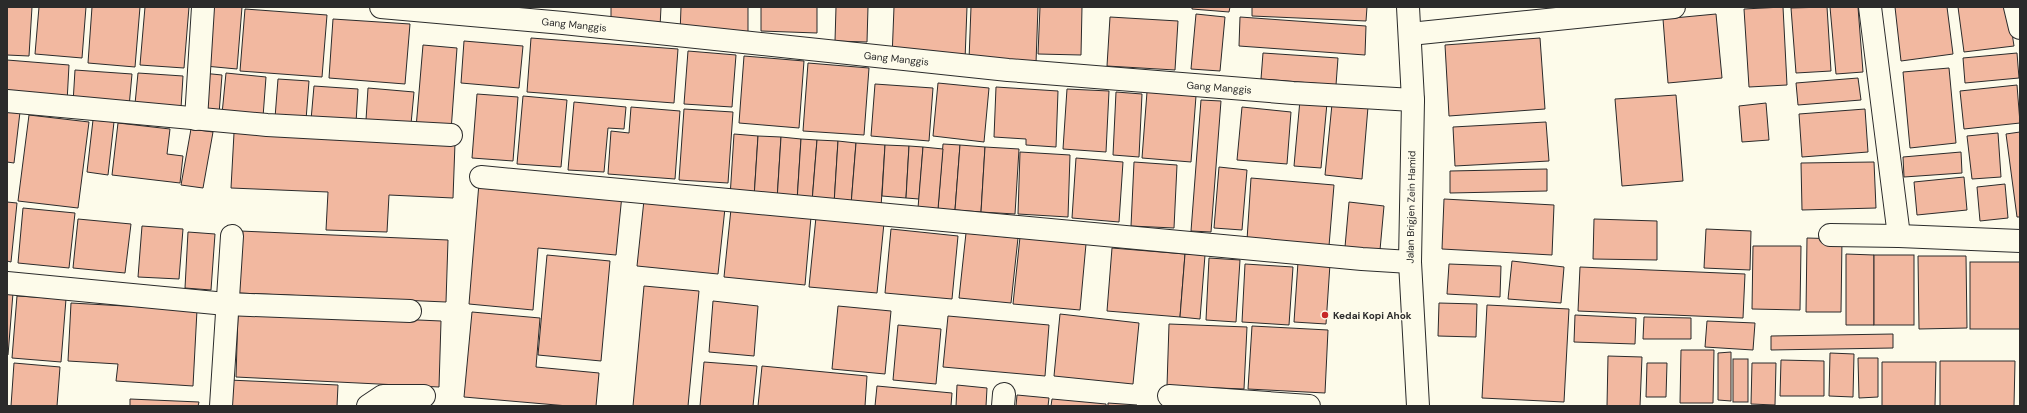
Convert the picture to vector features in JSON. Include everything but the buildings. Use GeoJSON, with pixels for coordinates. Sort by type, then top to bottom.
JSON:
{"type":"FeatureCollection","features":[{"type":"Feature","properties":{"kind":"street"},"geometry":{"type":"LineString","coordinates":[[196,119],[203,7]]}},
{"type":"Feature","properties":{"kind":"street","name":"Gang Manggis"},"geometry":{"type":"LineString","coordinates":[[381,7],[563,23],[1008,70],[1293,93],[1413,100]]}},
{"type":"Feature","properties":{"kind":"street","name":"Jalan Brigjen Zein Hamid"},"geometry":{"type":"LineString","coordinates":[[1408,7],[1413,100],[1410,262],[1418,406]]}},
{"type":"Feature","properties":{"kind":"street"},"geometry":{"type":"LineString","coordinates":[[1410,34],[1674,7]]}},
{"type":"Feature","properties":{"kind":"street"},"geometry":{"type":"LineString","coordinates":[[1870,7],[1899,236]]}},
{"type":"Feature","properties":{"kind":"street"},"geometry":{"type":"LineString","coordinates":[[2015,7],[2020,28]]}},
{"type":"Feature","properties":{"kind":"street"},"geometry":{"type":"LineString","coordinates":[[7,102],[267,125],[451,135]]}},
{"type":"Feature","properties":{"kind":"street"},"geometry":{"type":"LineString","coordinates":[[481,177],[1354,259],[1410,262]]}},
{"type":"Feature","properties":{"kind":"street"},"geometry":{"type":"LineString","coordinates":[[1830,235],[2020,241]]}},
{"type":"Feature","properties":{"kind":"street"},"geometry":{"type":"LineString","coordinates":[[221,406],[226,304],[232,236]]}},
{"type":"Feature","properties":{"kind":"street"},"geometry":{"type":"LineString","coordinates":[[7,283],[226,304],[410,311]]}},
{"type":"Feature","properties":{"kind":"street"},"geometry":{"type":"LineString","coordinates":[[368,406],[383,396],[424,396]]}},
{"type":"Feature","properties":{"kind":"street"},"geometry":{"type":"LineString","coordinates":[[1169,396],[1309,406]]}},
{"type":"Feature","properties":{"kind":"place","name":"Kedai Kopi Ahok"},"geometry":{"type":"Point","coordinates":[1325,315]}}]}
